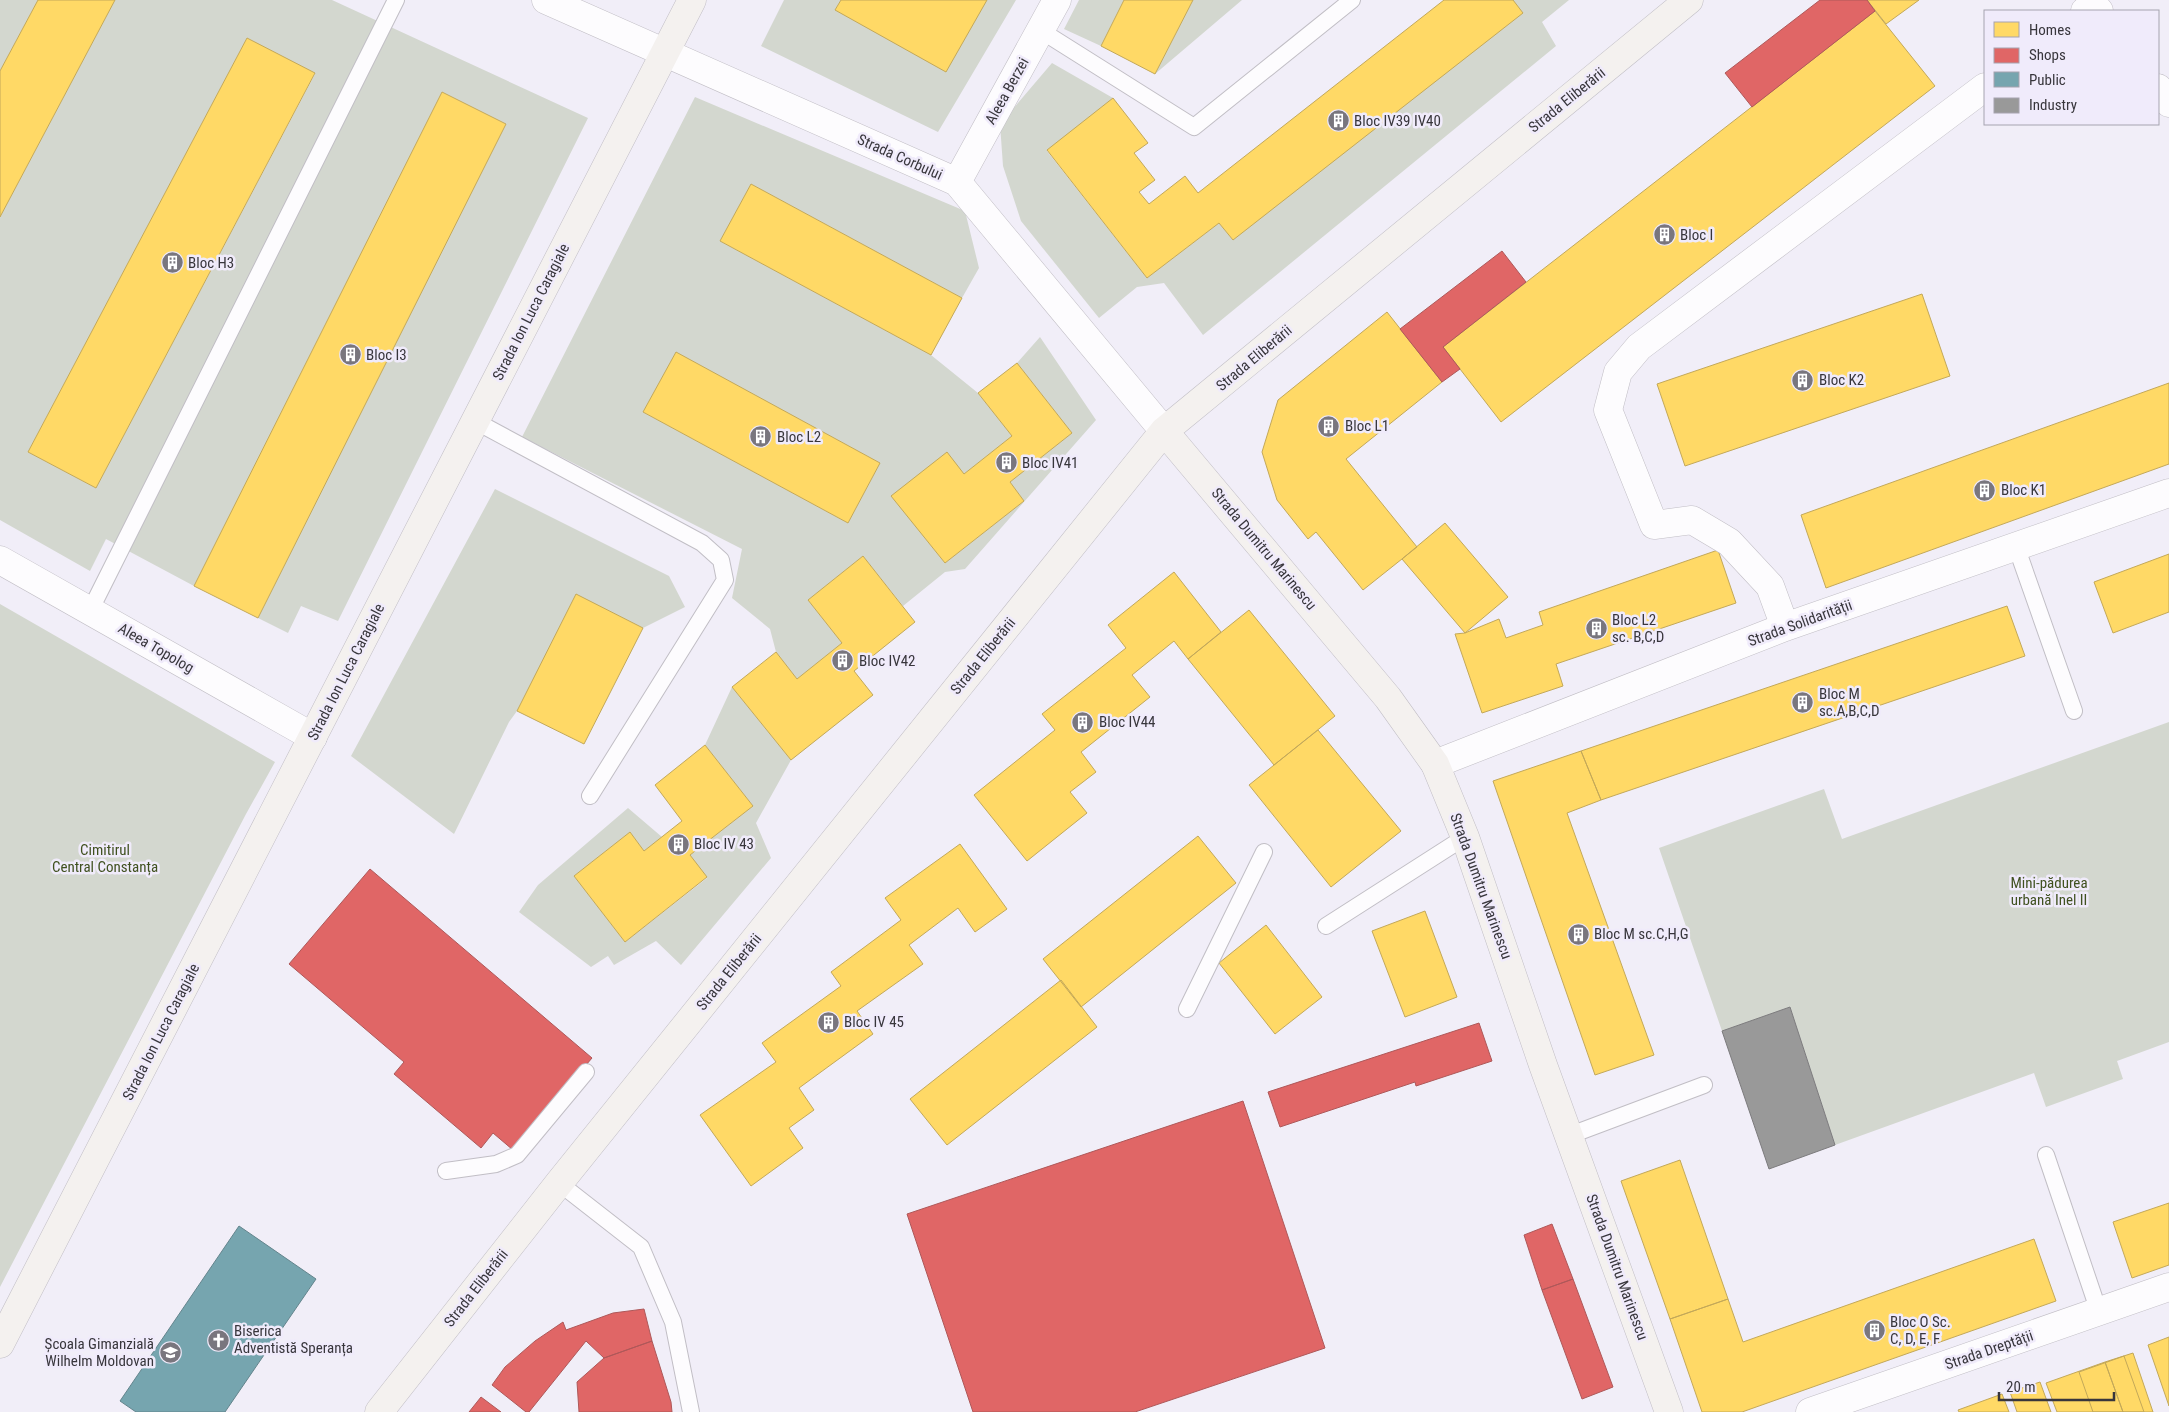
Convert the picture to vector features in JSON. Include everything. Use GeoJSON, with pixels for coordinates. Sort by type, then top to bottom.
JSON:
{"type":"FeatureCollection","features":[{"type":"Feature","properties":{"kind":"street","name":"Strada Corbului"},"geometry":{"type":"LineString","coordinates":[[546,0],[957,182],[1164,432]]}},
{"type":"Feature","properties":{"kind":"street","name":"Strada Ion Luca Caragiale"},"geometry":{"type":"LineString","coordinates":[[0,1344],[692,0]]}},
{"type":"Feature","properties":{"kind":"street","name":"Aleea Berzei"},"geometry":{"type":"LineString","coordinates":[[957,182],[1057,0]]}},
{"type":"Feature","properties":{"kind":"street","name":"Strada Eliberării"},"geometry":{"type":"LineString","coordinates":[[379,1412],[559,1183],[1164,432],[1689,0]]}},
{"type":"Feature","properties":{"kind":"street"},"geometry":{"type":"LineString","coordinates":[[2086,10],[2094,5],[2098,10]]}},
{"type":"Feature","properties":{"kind":"street"},"geometry":{"type":"LineString","coordinates":[[1785,627],[1770,586],[1729,542],[1692,520],[1654,525],[1608,410],[1618,372],[1639,347],[1984,88]]}},
{"type":"Feature","properties":{"kind":"street"},"geometry":{"type":"LineString","coordinates":[[2159,89],[2169,103]]}},
{"type":"Feature","properties":{"kind":"street","name":"Strada Dumitru Marinescu"},"geometry":{"type":"LineString","coordinates":[[1164,432],[1388,698],[1435,764],[1466,837],[1568,1136],[1669,1412]]}},
{"type":"Feature","properties":{"kind":"street","name":"Strada Solidarității"},"geometry":{"type":"LineString","coordinates":[[1435,764],[1785,627],[2169,492]]}},
{"type":"Feature","properties":{"kind":"street","name":"Aleea Topolog"},"geometry":{"type":"LineString","coordinates":[[0,560],[313,737]]}},
{"type":"Feature","properties":{"kind":"street","name":"Strada Dreptății"},"geometry":{"type":"LineString","coordinates":[[1810,1412],[2169,1288]]}},
{"type":"Feature","properties":{"kind":"lane"},"geometry":{"type":"LineString","coordinates":[[90,611],[396,0]]}},
{"type":"Feature","properties":{"kind":"lane"},"geometry":{"type":"LineString","coordinates":[[1040,30],[1194,127],[1352,0]]}},
{"type":"Feature","properties":{"kind":"lane"},"geometry":{"type":"LineString","coordinates":[[475,421],[702,543],[721,560],[725,580],[590,796]]}},
{"type":"Feature","properties":{"kind":"lane"},"geometry":{"type":"LineString","coordinates":[[2016,546],[2074,711]]}},
{"type":"Feature","properties":{"kind":"lane"},"geometry":{"type":"LineString","coordinates":[[1326,926],[1466,837]]}},
{"type":"Feature","properties":{"kind":"lane"},"geometry":{"type":"LineString","coordinates":[[1186,1009],[1264,852]]}},
{"type":"Feature","properties":{"kind":"lane"},"geometry":{"type":"LineString","coordinates":[[446,1171],[496,1164],[517,1155],[586,1072]]}},
{"type":"Feature","properties":{"kind":"lane"},"geometry":{"type":"LineString","coordinates":[[1568,1136],[1704,1085]]}},
{"type":"Feature","properties":{"kind":"lane"},"geometry":{"type":"LineString","coordinates":[[2046,1154],[2099,1312]]}},
{"type":"Feature","properties":{"kind":"lane"},"geometry":{"type":"LineString","coordinates":[[559,1183],[641,1247],[673,1322],[691,1412]]}},
{"type":"Feature","properties":{"kind":"green space"},"geometry":{"type":"Polygon","coordinates":[[[0,0],[38,0],[0,71],[0,0]]]}},
{"type":"Feature","properties":{"kind":"green space"},"geometry":{"type":"Polygon","coordinates":[[[115,0],[332,0],[588,118],[338,621],[301,606],[288,633],[258,618],[506,124],[442,92],[194,586],[106,539],[90,571],[0,520],[0,217],[115,0]],[[247,38],[28,452],[96,488],[315,74],[247,38]]]}},
{"type":"Feature","properties":{"kind":"green space"},"geometry":{"type":"Polygon","coordinates":[[[784,0],[841,0],[835,10],[987,0],[1016,0],[938,132],[761,46],[784,0]]]}},
{"type":"Feature","properties":{"kind":"green space"},"geometry":{"type":"Polygon","coordinates":[[[1079,0],[1124,0],[1101,46],[1064,29],[1079,0]]]}},
{"type":"Feature","properties":{"kind":"green space"},"geometry":{"type":"Polygon","coordinates":[[[1193,0],[1242,0],[1155,74],[1193,0]]]}},
{"type":"Feature","properties":{"kind":"green space"},"geometry":{"type":"Polygon","coordinates":[[[1513,0],[1569,0],[1542,22],[1556,46],[1203,335],[1164,283],[1137,287],[1099,318],[1021,221],[1003,166],[1000,124],[1052,63],[1113,98],[1047,151],[1147,278],[1219,223],[1233,240],[1513,0]]]}},
{"type":"Feature","properties":{"kind":"green space"},"geometry":{"type":"Polygon","coordinates":[[[695,97],[965,211],[979,268],[962,298],[751,184],[720,241],[931,355],[978,393],[1012,436],[964,474],[892,496],[945,563],[1024,501],[1010,482],[1072,433],[1017,363],[1040,337],[1096,420],[965,569],[945,572],[903,606],[863,556],[808,600],[842,643],[797,679],[776,652],[770,629],[732,598],[742,549],[522,437],[695,97]],[[676,353],[643,412],[848,523],[880,463],[676,353]]]}},
{"type":"Feature","properties":{"kind":"green space"},"geometry":{"type":"Polygon","coordinates":[[[495,489],[669,576],[685,607],[643,628],[576,595],[517,711],[509,722],[454,834],[351,756],[495,489]]]}},
{"type":"Feature","properties":{"kind":"green space","name":"Cimitirul Central Constanța"},"geometry":{"type":"Polygon","coordinates":[[[0,604],[275,762],[246,814],[0,1287],[0,604]]]}},
{"type":"Feature","properties":{"kind":"green space"},"geometry":{"type":"Polygon","coordinates":[[[732,687],[791,760],[756,823],[771,858],[681,965],[656,941],[614,965],[608,956],[591,967],[519,912],[538,885],[628,808],[662,837],[644,851],[630,832],[574,876],[625,942],[707,878],[690,855],[753,806],[705,745],[732,687]]]}},
{"type":"Feature","properties":{"kind":"green space","name":"Mini-pădurea urbană Inel II"},"geometry":{"type":"Polygon","coordinates":[[[2169,722],[2169,1042],[2117,1061],[2123,1079],[2046,1107],[2034,1073],[1835,1145],[1790,1007],[1722,1031],[1659,848],[1824,789],[1842,839],[2169,722]]]}},
{"type":"Feature","properties":{"kind":"building: Homes"},"geometry":{"type":"Polygon","coordinates":[[[38,0],[115,0],[0,217],[0,71],[38,0]]]}},
{"type":"Feature","properties":{"kind":"building: Homes"},"geometry":{"type":"Polygon","coordinates":[[[841,0],[987,0],[946,72],[835,10],[841,0]]]}},
{"type":"Feature","properties":{"kind":"building: Homes"},"geometry":{"type":"Polygon","coordinates":[[[1124,0],[1193,0],[1155,74],[1101,46],[1124,0]]]}},
{"type":"Feature","properties":{"kind":"building: Homes","name":"Bloc IV39 IV40"},"geometry":{"type":"Polygon","coordinates":[[[1444,0],[1513,0],[1523,13],[1233,240],[1219,223],[1147,278],[1047,150],[1113,98],[1148,143],[1134,153],[1155,180],[1139,192],[1149,204],[1185,176],[1198,193],[1444,0]]]}},
{"type":"Feature","properties":{"kind":"building: Homes"},"geometry":{"type":"Polygon","coordinates":[[[1867,0],[1919,0],[1886,24],[1867,0]]]}},
{"type":"Feature","properties":{"kind":"building: Homes","name":"Bloc I"},"geometry":{"type":"Polygon","coordinates":[[[1875,11],[1935,86],[1501,422],[1443,347],[1875,11]]]}},
{"type":"Feature","properties":{"kind":"building: Homes","name":"Bloc H3"},"geometry":{"type":"Polygon","coordinates":[[[247,38],[315,73],[96,488],[28,452],[247,38]]]}},
{"type":"Feature","properties":{"kind":"building: Homes","name":"Bloc I3"},"geometry":{"type":"Polygon","coordinates":[[[442,92],[506,124],[258,618],[194,586],[442,92]]]}},
{"type":"Feature","properties":{"kind":"building: Homes"},"geometry":{"type":"Polygon","coordinates":[[[751,184],[962,298],[931,355],[720,241],[751,184]]]}},
{"type":"Feature","properties":{"kind":"building: Homes","name":"Bloc K2"},"geometry":{"type":"Polygon","coordinates":[[[1922,294],[1950,376],[1685,466],[1657,384],[1922,294]]]}},
{"type":"Feature","properties":{"kind":"building: Homes","name":"Bloc L1"},"geometry":{"type":"Polygon","coordinates":[[[1387,312],[1442,382],[1346,459],[1417,547],[1363,590],[1316,532],[1308,539],[1277,500],[1262,452],[1278,400],[1387,312]]]}},
{"type":"Feature","properties":{"kind":"building: Homes","name":"Bloc L2"},"geometry":{"type":"Polygon","coordinates":[[[676,352],[880,463],[848,523],[643,412],[676,352]]]}},
{"type":"Feature","properties":{"kind":"building: Homes","name":"Bloc IV41"},"geometry":{"type":"Polygon","coordinates":[[[1017,363],[1072,433],[1010,482],[1024,501],[945,563],[891,496],[947,452],[964,474],[1012,436],[978,393],[1017,363]]]}},
{"type":"Feature","properties":{"kind":"building: Homes","name":"Bloc K1"},"geometry":{"type":"Polygon","coordinates":[[[2169,383],[2169,464],[1826,588],[1801,515],[2169,383]]]}},
{"type":"Feature","properties":{"kind":"building: Homes"},"geometry":{"type":"Polygon","coordinates":[[[1445,523],[1508,597],[1465,633],[1402,559],[1445,523]]]}},
{"type":"Feature","properties":{"kind":"building: Homes","name":"Bloc L2 sc. B,C,D"},"geometry":{"type":"Polygon","coordinates":[[[1718,550],[1736,603],[1556,664],[1563,686],[1482,713],[1455,634],[1465,633],[1499,619],[1506,638],[1543,625],[1539,612],[1718,550]]]}},
{"type":"Feature","properties":{"kind":"building: Homes"},"geometry":{"type":"Polygon","coordinates":[[[2169,554],[2169,612],[2113,633],[2094,582],[2169,554]]]}},
{"type":"Feature","properties":{"kind":"building: Homes","name":"Bloc IV42"},"geometry":{"type":"Polygon","coordinates":[[[863,556],[915,622],[854,671],[873,695],[791,760],[732,687],[776,652],[797,679],[842,643],[808,600],[863,556]]]}},
{"type":"Feature","properties":{"kind":"building: Homes","name":"Bloc IV44"},"geometry":{"type":"Polygon","coordinates":[[[1174,572],[1221,632],[1188,659],[1174,641],[1132,675],[1150,697],[1081,752],[1096,772],[1070,792],[1087,813],[1027,861],[974,795],[1055,730],[1042,714],[1126,648],[1108,625],[1174,572]]]}},
{"type":"Feature","properties":{"kind":"building: Homes"},"geometry":{"type":"Polygon","coordinates":[[[576,594],[643,628],[584,744],[517,711],[576,594]]]}},
{"type":"Feature","properties":{"kind":"building: Homes","name":"Bloc M sc.A,B,C,D"},"geometry":{"type":"Polygon","coordinates":[[[2007,606],[2025,656],[1601,800],[1581,751],[2007,606]]]}},
{"type":"Feature","properties":{"kind":"building: Homes"},"geometry":{"type":"Polygon","coordinates":[[[1249,610],[1335,716],[1274,765],[1188,659],[1249,610]]]}},
{"type":"Feature","properties":{"kind":"building: Homes"},"geometry":{"type":"Polygon","coordinates":[[[1318,730],[1401,831],[1331,887],[1249,785],[1318,730]]]}},
{"type":"Feature","properties":{"kind":"building: Homes","name":"Bloc IV 43"},"geometry":{"type":"Polygon","coordinates":[[[705,745],[753,806],[690,855],[707,877],[625,942],[574,876],[630,832],[644,851],[682,821],[655,785],[705,745]]]}},
{"type":"Feature","properties":{"kind":"building: Homes","name":"Bloc M sc.C,H,G"},"geometry":{"type":"Polygon","coordinates":[[[1581,751],[1601,800],[1567,813],[1654,1055],[1595,1075],[1493,781],[1581,751]]]}},
{"type":"Feature","properties":{"kind":"building: Homes"},"geometry":{"type":"Polygon","coordinates":[[[1198,836],[1236,883],[1081,1007],[1043,959],[1198,836]]]}},
{"type":"Feature","properties":{"kind":"building: Homes","name":"Bloc IV 45"},"geometry":{"type":"Polygon","coordinates":[[[960,844],[1007,909],[975,932],[958,908],[909,945],[923,964],[857,1011],[873,1034],[799,1088],[814,1110],[789,1128],[803,1148],[751,1186],[700,1115],[776,1062],[762,1043],[841,986],[831,972],[901,920],[885,898],[960,844]]]}},
{"type":"Feature","properties":{"kind":"building: Homes"},"geometry":{"type":"Polygon","coordinates":[[[1425,911],[1457,997],[1405,1017],[1372,931],[1425,911]]]}},
{"type":"Feature","properties":{"kind":"building: Homes"},"geometry":{"type":"Polygon","coordinates":[[[1266,925],[1322,997],[1275,1034],[1219,963],[1266,925]]]}},
{"type":"Feature","properties":{"kind":"building: Homes"},"geometry":{"type":"Polygon","coordinates":[[[1061,980],[1097,1027],[947,1145],[910,1099],[1061,980]]]}},
{"type":"Feature","properties":{"kind":"building: Homes"},"geometry":{"type":"Polygon","coordinates":[[[1680,1160],[1728,1299],[1670,1319],[1621,1181],[1680,1160]]]}},
{"type":"Feature","properties":{"kind":"building: Homes"},"geometry":{"type":"Polygon","coordinates":[[[2169,1203],[2169,1265],[2132,1278],[2113,1222],[2169,1203]]]}},
{"type":"Feature","properties":{"kind":"building: Homes","name":"Bloc O Sc. C, D, E, F"},"geometry":{"type":"Polygon","coordinates":[[[2034,1239],[2056,1301],[1742,1412],[1702,1412],[1670,1319],[1728,1299],[1743,1342],[2034,1239]]]}},
{"type":"Feature","properties":{"kind":"building: Homes"},"geometry":{"type":"Polygon","coordinates":[[[2169,1337],[2169,1406],[2148,1345],[2169,1337]]]}},
{"type":"Feature","properties":{"kind":"building: Homes"},"geometry":{"type":"Polygon","coordinates":[[[2133,1353],[2153,1412],[2123,1412],[2105,1362],[2133,1353]]]}},
{"type":"Feature","properties":{"kind":"building: Homes"},"geometry":{"type":"Polygon","coordinates":[[[2124,1356],[2144,1412],[2093,1412],[2079,1372],[2124,1356]]]}},
{"type":"Feature","properties":{"kind":"building: Homes"},"geometry":{"type":"Polygon","coordinates":[[[2105,1362],[2123,1412],[2057,1412],[2046,1383],[2105,1362]]]}},
{"type":"Feature","properties":{"kind":"building: Homes"},"geometry":{"type":"Polygon","coordinates":[[[2040,1382],[2051,1412],[2017,1412],[2010,1392],[2040,1382]]]}},
{"type":"Feature","properties":{"kind":"building: Homes"},"geometry":{"type":"Polygon","coordinates":[[[2002,1394],[2009,1412],[1959,1412],[1958,1410],[2002,1394]]]}},
{"type":"Feature","properties":{"kind":"building: Shops"},"geometry":{"type":"Polygon","coordinates":[[[1820,0],[1867,0],[1875,11],[1752,107],[1725,73],[1820,0]]]}},
{"type":"Feature","properties":{"kind":"building: Shops"},"geometry":{"type":"Polygon","coordinates":[[[1502,251],[1526,282],[1443,347],[1460,369],[1442,382],[1400,329],[1502,251]]]}},
{"type":"Feature","properties":{"kind":"building: Shops"},"geometry":{"type":"Polygon","coordinates":[[[370,869],[592,1058],[513,1150],[493,1133],[481,1148],[394,1074],[404,1062],[289,964],[370,869]]]}},
{"type":"Feature","properties":{"kind":"building: Shops"},"geometry":{"type":"Polygon","coordinates":[[[1479,1023],[1492,1061],[1416,1086],[1415,1082],[1280,1127],[1268,1092],[1479,1023]]]}},
{"type":"Feature","properties":{"kind":"building: Shops"},"geometry":{"type":"Polygon","coordinates":[[[1243,1101],[1325,1348],[1135,1412],[973,1412],[907,1214],[1243,1101]]]}},
{"type":"Feature","properties":{"kind":"building: Shops"},"geometry":{"type":"Polygon","coordinates":[[[1552,1224],[1573,1279],[1542,1290],[1524,1235],[1552,1224]]]}},
{"type":"Feature","properties":{"kind":"building: Shops"},"geometry":{"type":"Polygon","coordinates":[[[1573,1279],[1613,1387],[1582,1399],[1542,1290],[1573,1279]]]}},
{"type":"Feature","properties":{"kind":"building: Shops"},"geometry":{"type":"Polygon","coordinates":[[[644,1309],[652,1341],[604,1358],[586,1341],[529,1412],[526,1412],[492,1385],[505,1367],[535,1341],[563,1322],[566,1330],[613,1313],[644,1309]]]}},
{"type":"Feature","properties":{"kind":"building: Shops"},"geometry":{"type":"Polygon","coordinates":[[[652,1341],[671,1402],[672,1412],[579,1412],[577,1382],[604,1358],[652,1341]]]}},
{"type":"Feature","properties":{"kind":"building: Shops"},"geometry":{"type":"Polygon","coordinates":[[[481,1397],[501,1412],[469,1412],[481,1397]]]}},
{"type":"Feature","properties":{"kind":"building: Public","name":"Biserica Adventistă Speranța"},"geometry":{"type":"Polygon","coordinates":[[[239,1226],[316,1279],[225,1412],[136,1412],[120,1401],[239,1226]]]}},
{"type":"Feature","properties":{"kind":"building: Industry"},"geometry":{"type":"Polygon","coordinates":[[[1790,1007],[1835,1145],[1769,1169],[1722,1031],[1790,1007]]]}},
{"type":"Feature","properties":{"kind":"place","name":"Bloc IV39 IV40"},"geometry":{"type":"Point","coordinates":[1338,121]}},
{"type":"Feature","properties":{"kind":"place","name":"Bloc I"},"geometry":{"type":"Point","coordinates":[1664,235]}},
{"type":"Feature","properties":{"kind":"place","name":"Bloc H3"},"geometry":{"type":"Point","coordinates":[172,263]}},
{"type":"Feature","properties":{"kind":"place","name":"Bloc I3"},"geometry":{"type":"Point","coordinates":[350,355]}},
{"type":"Feature","properties":{"kind":"place","name":"Bloc K2"},"geometry":{"type":"Point","coordinates":[1803,380]}},
{"type":"Feature","properties":{"kind":"place","name":"Bloc L1"},"geometry":{"type":"Point","coordinates":[1329,426]}},
{"type":"Feature","properties":{"kind":"place","name":"Bloc L2"},"geometry":{"type":"Point","coordinates":[761,437]}},
{"type":"Feature","properties":{"kind":"place","name":"Bloc IV41"},"geometry":{"type":"Point","coordinates":[1006,463]}},
{"type":"Feature","properties":{"kind":"place","name":"Bloc K1"},"geometry":{"type":"Point","coordinates":[1985,490]}},
{"type":"Feature","properties":{"kind":"place","name":"Bloc L2 sc. B,C,D"},"geometry":{"type":"Point","coordinates":[1596,629]}},
{"type":"Feature","properties":{"kind":"place","name":"Bloc IV42"},"geometry":{"type":"Point","coordinates":[843,661]}},
{"type":"Feature","properties":{"kind":"place","name":"Bloc M sc.A,B,C,D"},"geometry":{"type":"Point","coordinates":[1803,703]}},
{"type":"Feature","properties":{"kind":"place","name":"Bloc IV44"},"geometry":{"type":"Point","coordinates":[1083,722]}},
{"type":"Feature","properties":{"kind":"place","name":"Bloc IV 43"},"geometry":{"type":"Point","coordinates":[678,844]}},
{"type":"Feature","properties":{"kind":"place","name":"Bloc M sc.C,H,G"},"geometry":{"type":"Point","coordinates":[1578,934]}},
{"type":"Feature","properties":{"kind":"place","name":"Bloc IV 45"},"geometry":{"type":"Point","coordinates":[828,1022]}},
{"type":"Feature","properties":{"kind":"place","name":"Bloc O Sc. C, D, E, F"},"geometry":{"type":"Point","coordinates":[1874,1331]}},
{"type":"Feature","properties":{"kind":"place","name":"Biserica Adventistă Speranța"},"geometry":{"type":"Point","coordinates":[218,1340]}},
{"type":"Feature","properties":{"kind":"place","name":"Școala Gimanzială Wilhelm Moldovan"},"geometry":{"type":"Point","coordinates":[170,1353]}}]}
